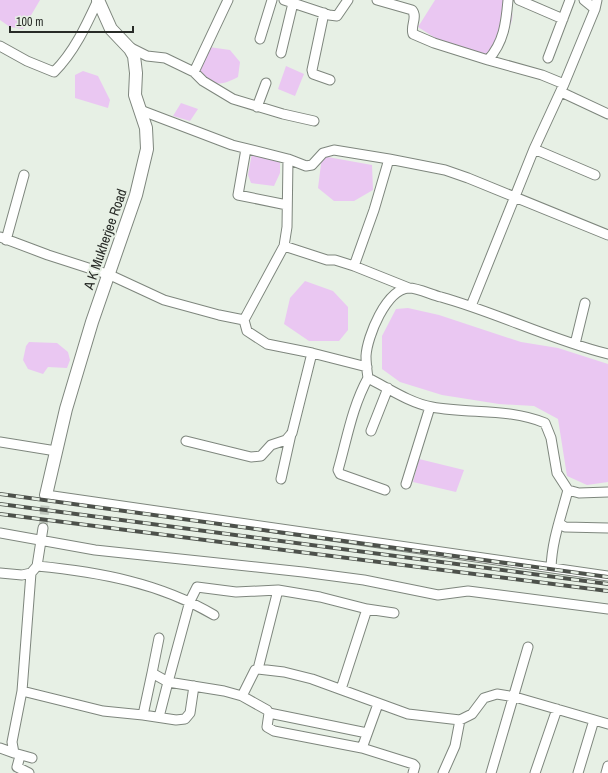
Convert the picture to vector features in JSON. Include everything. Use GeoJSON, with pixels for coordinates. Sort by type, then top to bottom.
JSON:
{"type":"FeatureCollection","features":[{"type":"Feature","properties":{"kind":"street","name":"A K Mukherjee Road"},"geometry":{"type":"LineString","coordinates":[[46,494],[68,402],[92,322],[110,275],[136,195],[146,158],[147,133],[135,95],[136,62],[130,49],[111,29],[98,0]]}},
{"type":"Feature","properties":{"kind":"street"},"geometry":{"type":"LineString","coordinates":[[0,46],[27,61],[54,72],[65,62],[83,31],[98,0]]}},
{"type":"Feature","properties":{"kind":"street"},"geometry":{"type":"LineString","coordinates":[[194,72],[228,0]]}},
{"type":"Feature","properties":{"kind":"street"},"geometry":{"type":"LineString","coordinates":[[260,39],[272,0]]}},
{"type":"Feature","properties":{"kind":"street"},"geometry":{"type":"LineString","coordinates":[[284,0],[337,16],[348,0]]}},
{"type":"Feature","properties":{"kind":"street"},"geometry":{"type":"LineString","coordinates":[[377,0],[412,10],[415,15],[412,30],[413,34],[434,43],[542,75],[608,114]]}},
{"type":"Feature","properties":{"kind":"street"},"geometry":{"type":"LineString","coordinates":[[488,60],[496,51],[503,37],[508,0]]}},
{"type":"Feature","properties":{"kind":"street"},"geometry":{"type":"LineString","coordinates":[[518,0],[563,19]]}},
{"type":"Feature","properties":{"kind":"street"},"geometry":{"type":"LineString","coordinates":[[548,58],[570,0]]}},
{"type":"Feature","properties":{"kind":"street"},"geometry":{"type":"LineString","coordinates":[[471,306],[534,149],[563,88],[596,4],[584,0]]}},
{"type":"Feature","properties":{"kind":"street"},"geometry":{"type":"LineString","coordinates":[[281,54],[293,3]]}},
{"type":"Feature","properties":{"kind":"street"},"geometry":{"type":"LineString","coordinates":[[324,13],[312,70],[313,74],[330,80]]}},
{"type":"Feature","properties":{"kind":"street"},"geometry":{"type":"LineString","coordinates":[[124,44],[147,56],[165,58],[194,72],[203,81],[233,100],[314,120]]}},
{"type":"Feature","properties":{"kind":"street"},"geometry":{"type":"LineString","coordinates":[[257,107],[266,83]]}},
{"type":"Feature","properties":{"kind":"street"},"geometry":{"type":"LineString","coordinates":[[140,110],[232,145],[288,159],[306,166],[312,165],[323,153],[334,150],[445,170],[516,197],[608,235]]}},
{"type":"Feature","properties":{"kind":"street"},"geometry":{"type":"LineString","coordinates":[[246,149],[238,194],[287,205]]}},
{"type":"Feature","properties":{"kind":"street"},"geometry":{"type":"LineString","coordinates":[[534,149],[595,175]]}},
{"type":"Feature","properties":{"kind":"street"},"geometry":{"type":"LineString","coordinates":[[288,159],[284,246],[244,320],[247,331],[267,344],[312,353],[367,367]]}},
{"type":"Feature","properties":{"kind":"street"},"geometry":{"type":"LineString","coordinates":[[354,266],[374,210],[389,159]]}},
{"type":"Feature","properties":{"kind":"street"},"geometry":{"type":"LineString","coordinates":[[24,175],[3,239],[110,275],[164,300],[219,315],[244,320]]}},
{"type":"Feature","properties":{"kind":"street"},"geometry":{"type":"LineString","coordinates":[[284,246],[327,260],[334,260],[354,266],[409,288],[471,306],[575,344],[608,354]]}},
{"type":"Feature","properties":{"kind":"street"},"geometry":{"type":"LineString","coordinates":[[385,490],[344,476],[340,474],[338,470],[350,423],[360,392],[368,378],[366,356],[372,330],[385,306],[397,292],[409,288]]}},
{"type":"Feature","properties":{"kind":"street"},"geometry":{"type":"LineString","coordinates":[[575,344],[585,303]]}},
{"type":"Feature","properties":{"kind":"street"},"geometry":{"type":"LineString","coordinates":[[281,479],[312,353]]}},
{"type":"Feature","properties":{"kind":"street"},"geometry":{"type":"LineString","coordinates":[[368,378],[430,406],[515,415],[545,423],[551,438],[557,473],[568,490],[579,493],[608,492]]}},
{"type":"Feature","properties":{"kind":"street"},"geometry":{"type":"LineString","coordinates":[[371,431],[388,388]]}},
{"type":"Feature","properties":{"kind":"street"},"geometry":{"type":"LineString","coordinates":[[406,484],[430,406]]}},
{"type":"Feature","properties":{"kind":"street"},"geometry":{"type":"LineString","coordinates":[[186,440],[257,458],[261,456],[271,445],[286,440],[292,433]]}},
{"type":"Feature","properties":{"kind":"street"},"geometry":{"type":"LineString","coordinates":[[0,442],[56,451]]}},
{"type":"Feature","properties":{"kind":"street"},"geometry":{"type":"LineString","coordinates":[[551,568],[551,551],[568,490]]}},
{"type":"Feature","properties":{"kind":"street"},"geometry":{"type":"LineString","coordinates":[[46,494],[608,576]]}},
{"type":"Feature","properties":{"kind":"street"},"geometry":{"type":"LineString","coordinates":[[559,523],[565,527],[608,528]]}},
{"type":"Feature","properties":{"kind":"street"},"geometry":{"type":"LineString","coordinates":[[29,773],[17,767],[17,754],[12,742],[22,691],[34,569],[42,540],[43,528]]}},
{"type":"Feature","properties":{"kind":"street"},"geometry":{"type":"LineString","coordinates":[[0,533],[95,550],[364,580],[438,595],[468,591],[608,609]]}},
{"type":"Feature","properties":{"kind":"street"},"geometry":{"type":"LineString","coordinates":[[0,573],[22,575],[34,569],[105,574],[190,601],[214,615]]}},
{"type":"Feature","properties":{"kind":"street"},"geometry":{"type":"LineString","coordinates":[[159,717],[190,601],[197,588],[236,592],[278,590],[320,597],[367,609],[394,613]]}},
{"type":"Feature","properties":{"kind":"street"},"geometry":{"type":"LineString","coordinates":[[242,696],[255,670],[258,669],[278,590]]}},
{"type":"Feature","properties":{"kind":"street"},"geometry":{"type":"LineString","coordinates":[[341,689],[367,609]]}},
{"type":"Feature","properties":{"kind":"street"},"geometry":{"type":"LineString","coordinates":[[143,715],[159,638]]}},
{"type":"Feature","properties":{"kind":"street"},"geometry":{"type":"LineString","coordinates":[[492,773],[515,697],[528,647]]}},
{"type":"Feature","properties":{"kind":"street"},"geometry":{"type":"LineString","coordinates":[[258,669],[284,672],[341,689],[408,714],[460,720],[472,714],[484,698],[497,694],[515,697],[608,724]]}},
{"type":"Feature","properties":{"kind":"street"},"geometry":{"type":"LineString","coordinates":[[152,673],[168,682],[242,696],[269,713],[367,733]]}},
{"type":"Feature","properties":{"kind":"street"},"geometry":{"type":"LineString","coordinates":[[22,691],[103,711],[176,720],[185,719],[190,713],[194,686]]}},
{"type":"Feature","properties":{"kind":"street"},"geometry":{"type":"LineString","coordinates":[[362,748],[378,704]]}},
{"type":"Feature","properties":{"kind":"street"},"geometry":{"type":"LineString","coordinates":[[535,773],[557,709]]}},
{"type":"Feature","properties":{"kind":"street"},"geometry":{"type":"LineString","coordinates":[[269,713],[267,727],[274,731],[362,748],[413,764],[415,766],[413,773]]}},
{"type":"Feature","properties":{"kind":"street"},"geometry":{"type":"LineString","coordinates":[[443,773],[455,746],[460,720]]}},
{"type":"Feature","properties":{"kind":"street"},"geometry":{"type":"LineString","coordinates":[[578,773],[594,720]]}},
{"type":"Feature","properties":{"kind":"street"},"geometry":{"type":"LineString","coordinates":[[0,748],[32,758]]}},
{"type":"Feature","properties":{"kind":"street"},"geometry":{"type":"LineString","coordinates":[[606,773],[608,766]]}},
{"type":"Feature","properties":{"kind":"shaded area"},"geometry":{"type":"Polygon","coordinates":[[[0,0],[40,0],[23,29],[10,27],[0,20],[0,0]]]}},
{"type":"Feature","properties":{"kind":"shaded area"},"geometry":{"type":"Polygon","coordinates":[[[435,0],[504,0],[510,7],[512,14],[511,23],[508,31],[485,61],[454,50],[418,27],[435,0]]]}},
{"type":"Feature","properties":{"kind":"shaded area"},"geometry":{"type":"Polygon","coordinates":[[[209,47],[230,50],[240,62],[238,77],[227,82],[214,83],[199,74],[209,47]]]}},
{"type":"Feature","properties":{"kind":"shaded area"},"geometry":{"type":"Polygon","coordinates":[[[286,66],[304,74],[295,96],[278,89],[286,66]]]}},
{"type":"Feature","properties":{"kind":"shaded area"},"geometry":{"type":"Polygon","coordinates":[[[83,71],[98,76],[110,100],[108,108],[75,98],[75,75],[83,71]]]}},
{"type":"Feature","properties":{"kind":"shaded area"},"geometry":{"type":"Polygon","coordinates":[[[181,103],[198,109],[190,121],[173,116],[181,103]]]}},
{"type":"Feature","properties":{"kind":"shaded area"},"geometry":{"type":"Polygon","coordinates":[[[252,153],[280,157],[280,173],[274,186],[251,183],[248,175],[252,153]]]}},
{"type":"Feature","properties":{"kind":"shaded area"},"geometry":{"type":"Polygon","coordinates":[[[322,156],[372,165],[373,190],[354,201],[334,201],[318,188],[322,156]]]}},
{"type":"Feature","properties":{"kind":"shaded area"},"geometry":{"type":"Polygon","coordinates":[[[305,281],[333,291],[348,307],[348,330],[339,341],[309,341],[284,324],[290,298],[305,281]]]}},
{"type":"Feature","properties":{"kind":"shaded area"},"geometry":{"type":"Polygon","coordinates":[[[408,308],[439,315],[521,342],[558,348],[608,364],[608,482],[587,485],[567,476],[558,419],[534,406],[499,404],[442,395],[400,382],[382,369],[382,336],[396,309],[408,308]]]}},
{"type":"Feature","properties":{"kind":"shaded area"},"geometry":{"type":"Polygon","coordinates":[[[29,342],[57,343],[68,352],[70,360],[67,368],[48,367],[43,374],[28,369],[23,360],[26,346],[29,342]]]}},
{"type":"Feature","properties":{"kind":"shaded area"},"geometry":{"type":"Polygon","coordinates":[[[419,459],[464,470],[456,492],[413,482],[419,459]]]}},
{"type":"Feature","properties":{"kind":"tunnel"},"geometry":{"type":"LineString","coordinates":[[43,528],[46,495]]}},
{"type":"Feature","properties":{"kind":"railway"},"geometry":{"type":"LineString","coordinates":[[0,494],[608,577]]}},
{"type":"Feature","properties":{"kind":"railway"},"geometry":{"type":"LineString","coordinates":[[0,504],[608,584]]}},
{"type":"Feature","properties":{"kind":"railway"},"geometry":{"type":"LineString","coordinates":[[0,514],[608,591]]}}]}
